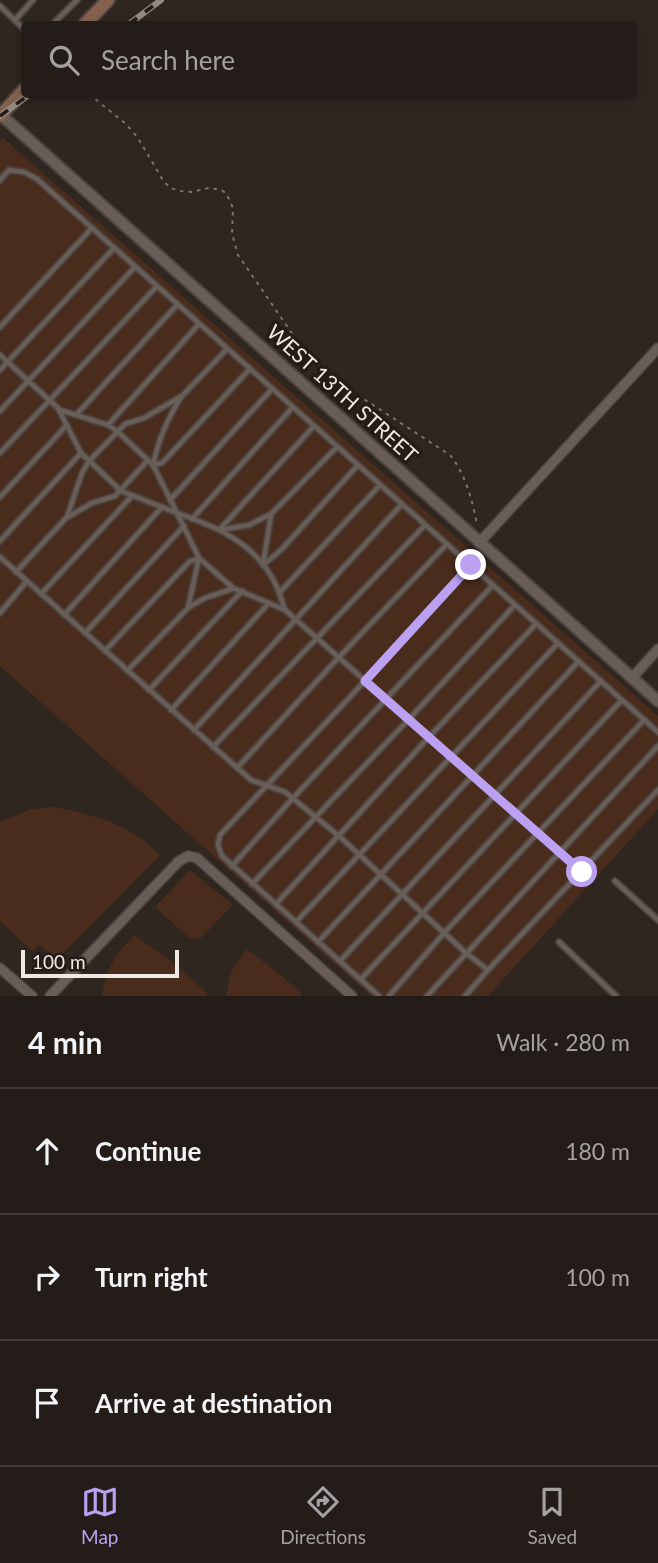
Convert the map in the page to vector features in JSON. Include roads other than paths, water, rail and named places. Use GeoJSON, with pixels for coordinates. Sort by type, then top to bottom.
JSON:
{"type":"FeatureCollection","features":[{"type":"Feature","properties":{"kind":"main road"},"geometry":{"type":"LineString","coordinates":[[88,21],[108,0]]}},
{"type":"Feature","properties":{"kind":"main road"},"geometry":{"type":"LineString","coordinates":[[0,115],[21,93]]}},
{"type":"Feature","properties":{"kind":"street","name":"WEST 13TH STREET"},"geometry":{"type":"LineString","coordinates":[[0,115],[658,701]]}},
{"type":"Feature","properties":{"kind":"street"},"geometry":{"type":"LineString","coordinates":[[481,541],[658,348]]}},
{"type":"Feature","properties":{"kind":"street"},"geometry":{"type":"LineString","coordinates":[[632,678],[658,649]]}},
{"type":"Feature","properties":{"kind":"street"},"geometry":{"type":"LineString","coordinates":[[50,996],[179,861],[188,856],[197,858],[352,996]]}},
{"type":"Feature","properties":{"kind":"street"},"geometry":{"type":"LineString","coordinates":[[0,968],[32,996]]}},
{"type":"Feature","properties":{"kind":"lane"},"geometry":{"type":"LineString","coordinates":[[15,20],[33,0]]}},
{"type":"Feature","properties":{"kind":"lane"},"geometry":{"type":"LineString","coordinates":[[56,21],[77,0]]}},
{"type":"Feature","properties":{"kind":"lane"},"geometry":{"type":"LineString","coordinates":[[0,6],[21,26]]}},
{"type":"Feature","properties":{"kind":"lane"},"geometry":{"type":"LineString","coordinates":[[0,180],[9,170],[24,172],[37,179],[658,732]]}},
{"type":"Feature","properties":{"kind":"lane"},"geometry":{"type":"LineString","coordinates":[[0,327],[92,228]]}},
{"type":"Feature","properties":{"kind":"lane"},"geometry":{"type":"LineString","coordinates":[[0,370],[114,248]]}},
{"type":"Feature","properties":{"kind":"lane"},"geometry":{"type":"LineString","coordinates":[[0,411],[135,267]]}},
{"type":"Feature","properties":{"kind":"lane"},"geometry":{"type":"LineString","coordinates":[[0,453],[156,286]]}},
{"type":"Feature","properties":{"kind":"lane"},"geometry":{"type":"LineString","coordinates":[[76,415],[177,305]]}},
{"type":"Feature","properties":{"kind":"lane"},"geometry":{"type":"LineString","coordinates":[[108,425],[199,324]]}},
{"type":"Feature","properties":{"kind":"lane"},"geometry":{"type":"LineString","coordinates":[[153,465],[159,438],[181,396],[227,349]]}},
{"type":"Feature","properties":{"kind":"lane"},"geometry":{"type":"LineString","coordinates":[[0,355],[60,410],[81,453],[121,491],[212,525],[237,540],[263,565],[276,584],[285,610]]}},
{"type":"Feature","properties":{"kind":"lane"},"geometry":{"type":"LineString","coordinates":[[153,465],[162,463],[250,369]]}},
{"type":"Feature","properties":{"kind":"lane"},"geometry":{"type":"LineString","coordinates":[[170,500],[272,389]]}},
{"type":"Feature","properties":{"kind":"lane"},"geometry":{"type":"LineString","coordinates":[[67,517],[82,473],[89,461],[117,431],[125,424],[144,418],[181,396]]}},
{"type":"Feature","properties":{"kind":"lane"},"geometry":{"type":"LineString","coordinates":[[192,519],[293,407]]}},
{"type":"Feature","properties":{"kind":"lane"},"geometry":{"type":"LineString","coordinates":[[60,410],[108,425],[117,431],[153,465],[199,558],[233,588],[285,610],[582,872]]}},
{"type":"Feature","properties":{"kind":"lane"},"geometry":{"type":"LineString","coordinates":[[0,497],[67,425]]}},
{"type":"Feature","properties":{"kind":"lane"},"geometry":{"type":"LineString","coordinates":[[220,530],[314,426]]}},
{"type":"Feature","properties":{"kind":"lane"},"geometry":{"type":"LineString","coordinates":[[220,530],[249,524],[271,514],[337,447]]}},
{"type":"Feature","properties":{"kind":"lane"},"geometry":{"type":"LineString","coordinates":[[0,541],[81,453]]}},
{"type":"Feature","properties":{"kind":"lane"},"geometry":{"type":"LineString","coordinates":[[16,572],[67,517],[92,503],[115,496],[148,460]]}},
{"type":"Feature","properties":{"kind":"lane"},"geometry":{"type":"LineString","coordinates":[[263,565],[281,550],[358,465]]}},
{"type":"Feature","properties":{"kind":"lane"},"geometry":{"type":"LineString","coordinates":[[279,593],[380,485]]}},
{"type":"Feature","properties":{"kind":"lane"},"geometry":{"type":"LineString","coordinates":[[41,594],[132,496]]}},
{"type":"Feature","properties":{"kind":"lane"},"geometry":{"type":"LineString","coordinates":[[194,730],[402,505]]}},
{"type":"Feature","properties":{"kind":"lane"},"geometry":{"type":"LineString","coordinates":[[64,615],[162,507]]}},
{"type":"Feature","properties":{"kind":"lane"},"geometry":{"type":"LineString","coordinates":[[263,565],[271,514]]}},
{"type":"Feature","properties":{"kind":"lane"},"geometry":{"type":"LineString","coordinates":[[213,747],[425,525]]}},
{"type":"Feature","properties":{"kind":"lane"},"geometry":{"type":"LineString","coordinates":[[85,633],[184,526]]}},
{"type":"Feature","properties":{"kind":"lane"},"geometry":{"type":"LineString","coordinates":[[237,768],[447,544]]}},
{"type":"Feature","properties":{"kind":"lane"},"geometry":{"type":"LineString","coordinates":[[0,557],[251,780],[285,792],[293,798],[488,970]]}},
{"type":"Feature","properties":{"kind":"lane"},"geometry":{"type":"LineString","coordinates":[[188,608],[199,558]]}},
{"type":"Feature","properties":{"kind":"lane"},"geometry":{"type":"LineString","coordinates":[[105,651],[189,562],[199,558]]}},
{"type":"Feature","properties":{"kind":"lane"},"geometry":{"type":"LineString","coordinates":[[380,996],[222,856],[218,845],[220,835],[471,565]]}},
{"type":"Feature","properties":{"kind":"lane"},"geometry":{"type":"LineString","coordinates":[[0,613],[27,581]]}},
{"type":"Feature","properties":{"kind":"lane"},"geometry":{"type":"LineString","coordinates":[[232,866],[493,585]]}},
{"type":"Feature","properties":{"kind":"lane"},"geometry":{"type":"LineString","coordinates":[[127,671],[188,608],[205,598],[233,588]]}},
{"type":"Feature","properties":{"kind":"lane"},"geometry":{"type":"LineString","coordinates":[[149,691],[242,591]]}},
{"type":"Feature","properties":{"kind":"lane"},"geometry":{"type":"LineString","coordinates":[[171,710],[269,603]]}},
{"type":"Feature","properties":{"kind":"lane"},"geometry":{"type":"LineString","coordinates":[[252,884],[515,605]]}},
{"type":"Feature","properties":{"kind":"lane"},"geometry":{"type":"LineString","coordinates":[[276,904],[536,624]]}},
{"type":"Feature","properties":{"kind":"lane"},"geometry":{"type":"LineString","coordinates":[[296,922],[558,643]]}},
{"type":"Feature","properties":{"kind":"lane"},"geometry":{"type":"LineString","coordinates":[[318,942],[578,662]]}},
{"type":"Feature","properties":{"kind":"lane"},"geometry":{"type":"LineString","coordinates":[[340,961],[601,681]]}},
{"type":"Feature","properties":{"kind":"lane"},"geometry":{"type":"LineString","coordinates":[[361,979],[622,700]]}},
{"type":"Feature","properties":{"kind":"lane"},"geometry":{"type":"LineString","coordinates":[[389,996],[444,933],[644,720]]}},
{"type":"Feature","properties":{"kind":"lane"},"geometry":{"type":"LineString","coordinates":[[427,996],[658,746]]}},
{"type":"Feature","properties":{"kind":"lane"},"geometry":{"type":"LineString","coordinates":[[465,996],[658,790]]}},
{"type":"Feature","properties":{"kind":"lane"},"geometry":{"type":"LineString","coordinates":[[615,881],[658,920]]}},
{"type":"Feature","properties":{"kind":"lane"},"geometry":{"type":"LineString","coordinates":[[559,942],[616,996]]}},
{"type":"Feature","properties":{"kind":"railway"},"geometry":{"type":"LineString","coordinates":[[133,21],[161,0]]}},
{"type":"Feature","properties":{"kind":"railway"},"geometry":{"type":"LineString","coordinates":[[0,116],[25,98]]}}]}
